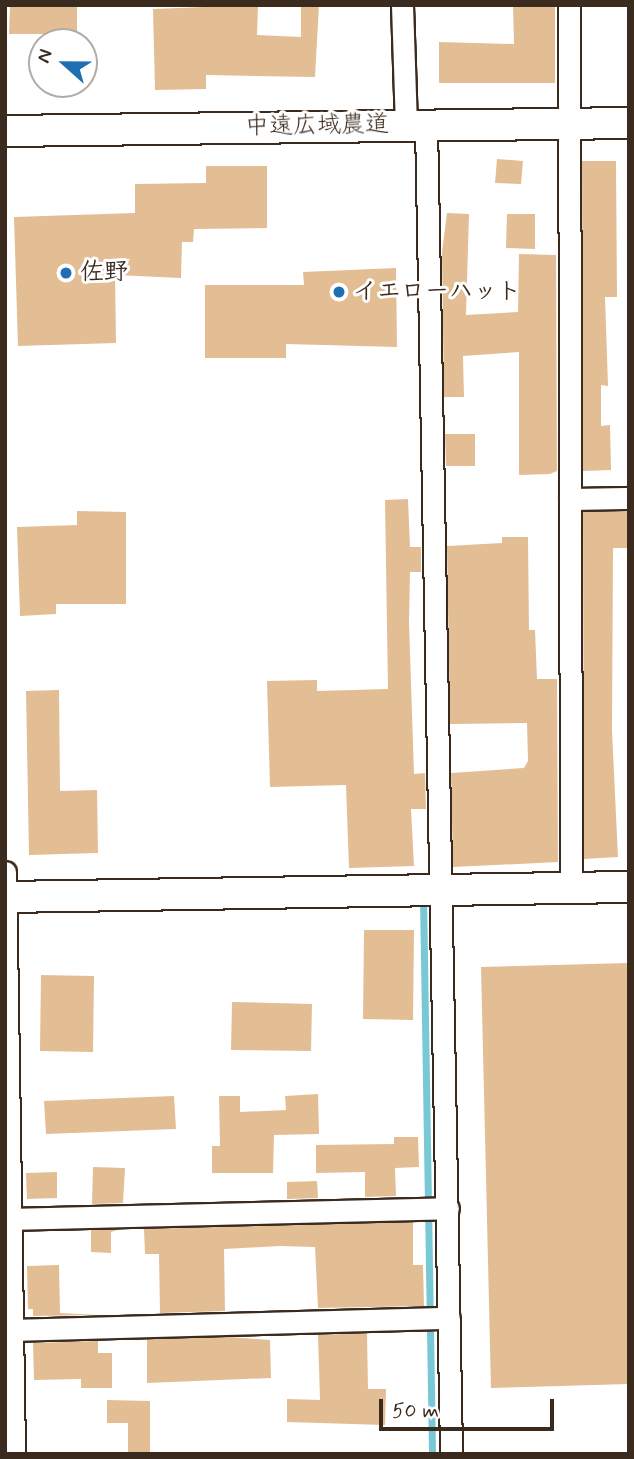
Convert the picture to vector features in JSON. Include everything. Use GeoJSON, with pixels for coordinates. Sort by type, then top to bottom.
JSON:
{"type":"FeatureCollection","features":[{"type":"Feature","properties":{"kind":"street"},"geometry":{"type":"LineString","coordinates":[[402,5],[416,124],[437,890],[444,1318],[451,1454]]}},
{"type":"Feature","properties":{"kind":"street"},"geometry":{"type":"LineString","coordinates":[[569,5],[571,888]]}},
{"type":"Feature","properties":{"kind":"street","name":"中遠広域農道"},"geometry":{"type":"LineString","coordinates":[[5,131],[629,123]]}},
{"type":"Feature","properties":{"kind":"street"},"geometry":{"type":"LineString","coordinates":[[570,499],[629,498]]}},
{"type":"Feature","properties":{"kind":"street"},"geometry":{"type":"LineString","coordinates":[[5,872],[8,1219],[12,1330],[9,1356],[14,1454]]}},
{"type":"Feature","properties":{"kind":"street"},"geometry":{"type":"LineString","coordinates":[[5,897],[629,887]]}},
{"type":"Feature","properties":{"kind":"street"},"geometry":{"type":"LineString","coordinates":[[8,1219],[444,1208]]}},
{"type":"Feature","properties":{"kind":"street"},"geometry":{"type":"LineString","coordinates":[[12,1330],[444,1318]]}},
{"type":"Feature","properties":{"kind":"building"},"geometry":{"type":"Polygon","coordinates":[[[10,5],[77,5],[77,28],[28,28],[28,34],[9,34],[10,5]]]}},
{"type":"Feature","properties":{"kind":"building"},"geometry":{"type":"Polygon","coordinates":[[[258,5],[257,35],[301,37],[301,5],[319,5],[315,77],[206,75],[206,89],[155,90],[153,9],[258,5]]]}},
{"type":"Feature","properties":{"kind":"building"},"geometry":{"type":"Polygon","coordinates":[[[513,5],[555,5],[555,83],[439,83],[439,42],[514,44],[513,5]]]}},
{"type":"Feature","properties":{"kind":"building"},"geometry":{"type":"Polygon","coordinates":[[[497,159],[523,161],[521,184],[495,183],[497,159]]]}},
{"type":"Feature","properties":{"kind":"building"},"geometry":{"type":"Polygon","coordinates":[[[582,161],[616,161],[617,297],[605,297],[608,386],[601,385],[601,426],[610,425],[611,470],[583,471],[582,161]]]}},
{"type":"Feature","properties":{"kind":"building"},"geometry":{"type":"Polygon","coordinates":[[[206,166],[267,166],[267,228],[194,229],[193,242],[182,242],[181,278],[115,275],[116,343],[18,346],[14,217],[135,213],[135,184],[206,183],[206,166]]]}},
{"type":"Feature","properties":{"kind":"building"},"geometry":{"type":"Polygon","coordinates":[[[447,213],[469,214],[466,315],[518,312],[519,254],[556,255],[557,471],[550,474],[519,475],[519,352],[463,356],[464,397],[444,397],[442,252],[447,213]]]}},
{"type":"Feature","properties":{"kind":"building"},"geometry":{"type":"Polygon","coordinates":[[[507,214],[535,214],[535,249],[506,248],[507,214]]]}},
{"type":"Feature","properties":{"kind":"building"},"geometry":{"type":"Polygon","coordinates":[[[396,268],[397,347],[286,344],[286,358],[205,358],[205,285],[304,285],[303,272],[396,268]]]}},
{"type":"Feature","properties":{"kind":"building"},"geometry":{"type":"Polygon","coordinates":[[[445,434],[475,434],[475,466],[446,466],[445,434]]]}},
{"type":"Feature","properties":{"kind":"building"},"geometry":{"type":"Polygon","coordinates":[[[408,499],[410,547],[421,547],[421,572],[410,572],[409,622],[414,774],[425,773],[426,809],[411,809],[414,866],[349,868],[346,785],[270,787],[267,681],[317,680],[317,691],[388,689],[385,500],[408,499]]]}},
{"type":"Feature","properties":{"kind":"building"},"geometry":{"type":"Polygon","coordinates":[[[77,511],[126,512],[126,604],[56,604],[56,614],[20,616],[17,527],[77,525],[77,511]]]}},
{"type":"Feature","properties":{"kind":"building"},"geometry":{"type":"Polygon","coordinates":[[[629,511],[629,548],[613,548],[612,731],[618,857],[584,859],[583,512],[629,511]]]}},
{"type":"Feature","properties":{"kind":"building"},"geometry":{"type":"Polygon","coordinates":[[[502,537],[528,537],[529,630],[535,630],[537,679],[557,679],[558,862],[453,867],[451,773],[524,768],[528,761],[527,723],[450,724],[447,546],[502,543],[502,537]]]}},
{"type":"Feature","properties":{"kind":"building"},"geometry":{"type":"Polygon","coordinates":[[[59,690],[60,791],[97,790],[98,853],[29,855],[26,691],[59,690]]]}},
{"type":"Feature","properties":{"kind":"building"},"geometry":{"type":"Polygon","coordinates":[[[364,930],[414,930],[413,1020],[363,1019],[364,930]]]}},
{"type":"Feature","properties":{"kind":"building"},"geometry":{"type":"Polygon","coordinates":[[[629,963],[629,1384],[491,1388],[481,967],[629,963]]]}},
{"type":"Feature","properties":{"kind":"building"},"geometry":{"type":"Polygon","coordinates":[[[41,975],[94,976],[93,1052],[40,1051],[41,975]]]}},
{"type":"Feature","properties":{"kind":"building"},"geometry":{"type":"Polygon","coordinates":[[[232,1002],[312,1004],[311,1051],[231,1050],[232,1002]]]}},
{"type":"Feature","properties":{"kind":"building"},"geometry":{"type":"Polygon","coordinates":[[[318,1094],[319,1134],[274,1135],[273,1173],[212,1173],[212,1146],[220,1146],[219,1096],[240,1096],[240,1112],[286,1110],[285,1096],[318,1094]]]}},
{"type":"Feature","properties":{"kind":"building"},"geometry":{"type":"Polygon","coordinates":[[[174,1096],[176,1129],[46,1134],[44,1101],[174,1096]]]}},
{"type":"Feature","properties":{"kind":"building"},"geometry":{"type":"Polygon","coordinates":[[[394,1137],[418,1137],[419,1167],[395,1168],[396,1196],[365,1197],[365,1172],[316,1173],[316,1145],[394,1144],[394,1137]]]}},
{"type":"Feature","properties":{"kind":"building"},"geometry":{"type":"Polygon","coordinates":[[[93,1167],[125,1168],[123,1203],[92,1204],[93,1167]]]}},
{"type":"Feature","properties":{"kind":"building"},"geometry":{"type":"Polygon","coordinates":[[[57,1172],[57,1198],[27,1199],[26,1173],[57,1172]]]}},
{"type":"Feature","properties":{"kind":"building"},"geometry":{"type":"Polygon","coordinates":[[[317,1181],[318,1198],[287,1199],[287,1182],[317,1181]]]}},
{"type":"Feature","properties":{"kind":"building"},"geometry":{"type":"Polygon","coordinates":[[[413,1222],[413,1265],[423,1265],[424,1306],[318,1308],[315,1247],[280,1246],[224,1249],[225,1311],[160,1313],[159,1254],[145,1254],[144,1229],[413,1222]]]}},
{"type":"Feature","properties":{"kind":"building"},"geometry":{"type":"Polygon","coordinates":[[[121,1229],[111,1232],[111,1253],[91,1252],[91,1230],[121,1229]]]}},
{"type":"Feature","properties":{"kind":"building"},"geometry":{"type":"Polygon","coordinates":[[[59,1265],[60,1313],[98,1315],[33,1316],[33,1309],[28,1309],[27,1266],[59,1265]]]}},
{"type":"Feature","properties":{"kind":"building"},"geometry":{"type":"Polygon","coordinates":[[[367,1333],[368,1389],[386,1389],[385,1425],[287,1422],[287,1399],[320,1400],[318,1335],[367,1333]]]}},
{"type":"Feature","properties":{"kind":"building"},"geometry":{"type":"Polygon","coordinates":[[[230,1337],[270,1340],[271,1378],[147,1383],[147,1339],[230,1337]]]}},
{"type":"Feature","properties":{"kind":"building"},"geometry":{"type":"Polygon","coordinates":[[[98,1341],[98,1353],[112,1353],[112,1388],[81,1388],[81,1379],[34,1380],[33,1343],[98,1341]]]}},
{"type":"Feature","properties":{"kind":"building"},"geometry":{"type":"Polygon","coordinates":[[[107,1400],[150,1401],[150,1454],[128,1454],[128,1423],[107,1423],[107,1400]]]}},
{"type":"Feature","properties":{"kind":"waterway"},"geometry":{"type":"LineString","coordinates":[[423,897],[432,1454]]}},
{"type":"Feature","properties":{"kind":"place","name":"佐野"},"geometry":{"type":"Point","coordinates":[66,273]}},
{"type":"Feature","properties":{"kind":"place","name":"イエローハット"},"geometry":{"type":"Point","coordinates":[339,292]}}]}
